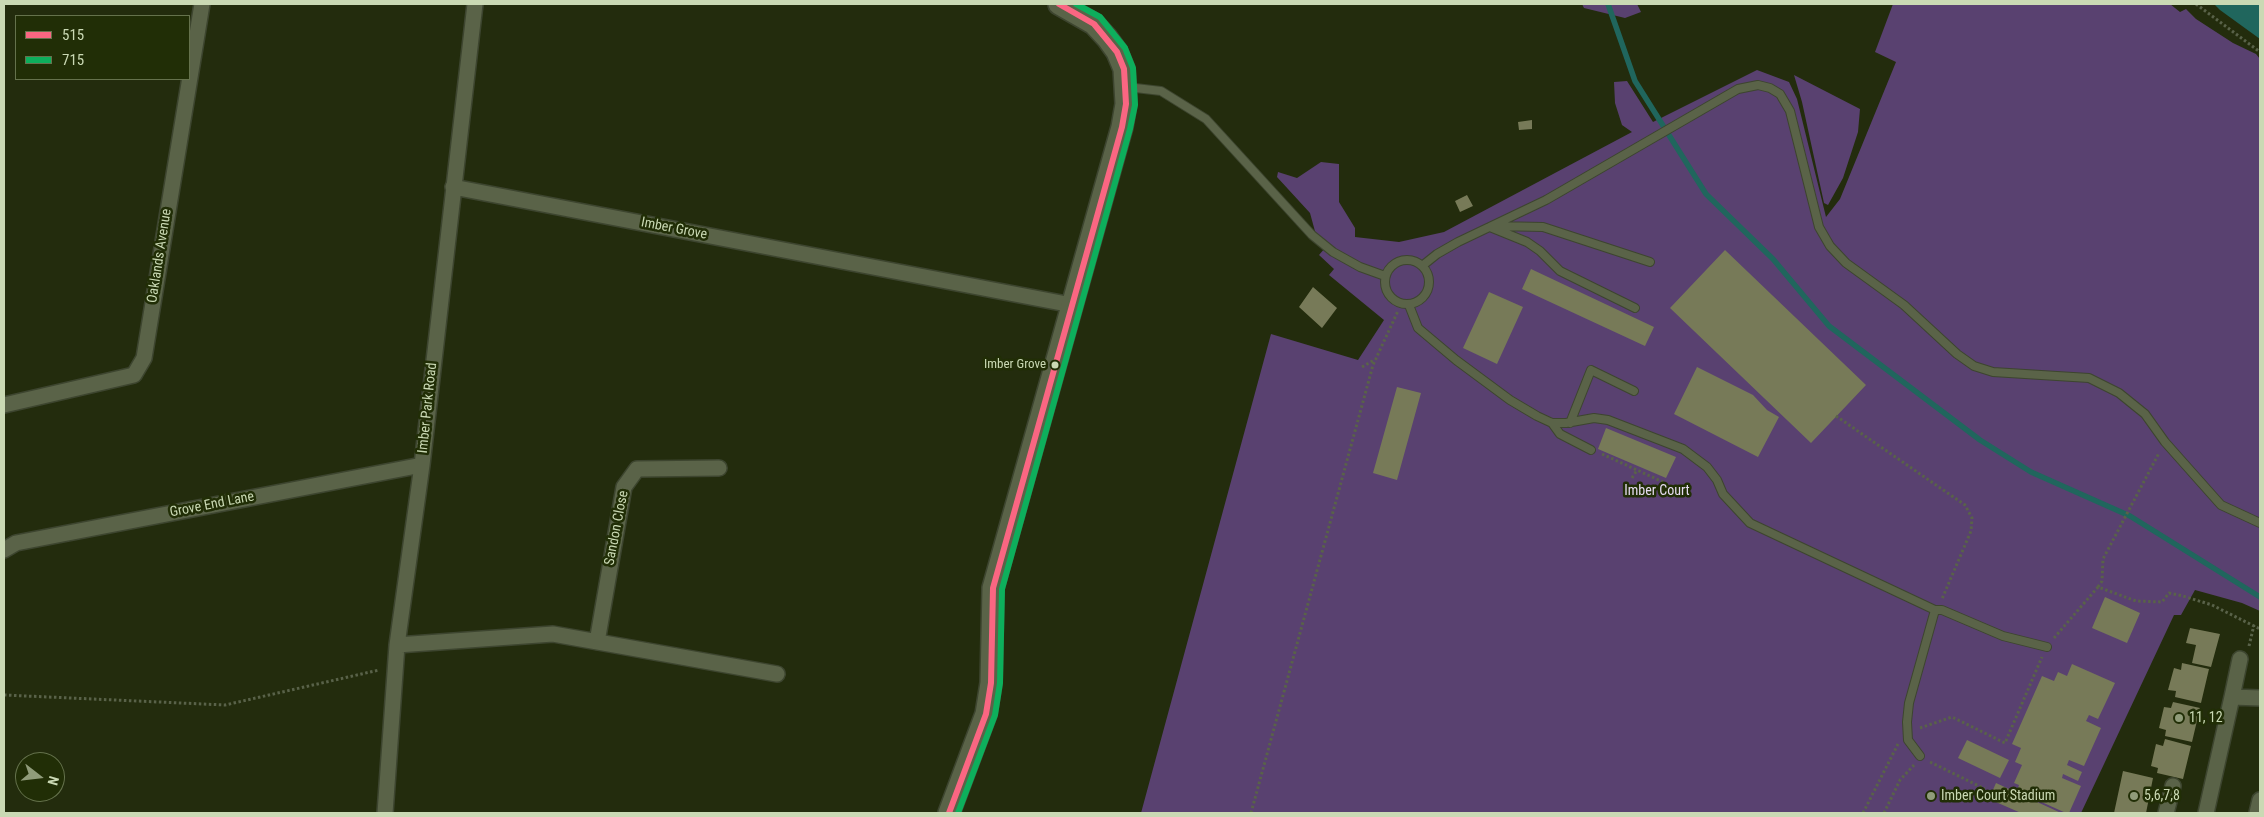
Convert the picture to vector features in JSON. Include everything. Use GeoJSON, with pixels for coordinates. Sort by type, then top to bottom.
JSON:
{"type":"FeatureCollection","features":[{"type":"Feature","properties":{"kind":"main road"},"geometry":{"type":"LineString","coordinates":[[949,813],[986,714],[991,683],[993,588],[1122,127],[1127,87],[1124,69],[1117,52],[1094,24],[1059,4]]}},
{"type":"Feature","properties":{"kind":"street","name":"Oaklands Avenue"},"geometry":{"type":"LineString","coordinates":[[190,77],[202,4]]}},
{"type":"Feature","properties":{"kind":"street","name":"Imber Park Road"},"geometry":{"type":"LineString","coordinates":[[385,813],[397,645],[422,465],[475,4]]}},
{"type":"Feature","properties":{"kind":"street","name":"Oaklands Avenue"},"geometry":{"type":"LineString","coordinates":[[4,405],[134,375],[144,358],[190,80]]}},
{"type":"Feature","properties":{"kind":"street","name":"Imber Grove"},"geometry":{"type":"LineString","coordinates":[[454,187],[1072,305]]}},
{"type":"Feature","properties":{"kind":"street","name":"Grove End Lane"},"geometry":{"type":"LineString","coordinates":[[4,550],[16,543],[422,465]]}},
{"type":"Feature","properties":{"kind":"street","name":"Sandon Close"},"geometry":{"type":"LineString","coordinates":[[597,642],[624,487],[637,469],[719,468]]}},
{"type":"Feature","properties":{"kind":"street"},"geometry":{"type":"LineString","coordinates":[[397,645],[553,634],[777,674]]}},
{"type":"Feature","properties":{"kind":"street"},"geometry":{"type":"LineString","coordinates":[[2206,813],[2240,659]]}},
{"type":"Feature","properties":{"kind":"street"},"geometry":{"type":"LineString","coordinates":[[2232,697],[2260,698]]}},
{"type":"Feature","properties":{"kind":"street"},"geometry":{"type":"LineString","coordinates":[[2170,812],[2173,786]]}},
{"type":"Feature","properties":{"kind":"street"},"geometry":{"type":"LineString","coordinates":[[2257,813],[2260,800]]}},
{"type":"Feature","properties":{"kind":"lane"},"geometry":{"type":"LineString","coordinates":[[1422,266],[1444,250],[1546,200],[1738,89],[1758,85],[1770,88],[1780,94],[1790,111],[1819,227],[1830,246],[1846,263],[1904,305],[1957,354],[1974,366],[1993,372],[2089,378],[2119,393],[2145,414],[2165,442],[2221,505],[2260,523]]}},
{"type":"Feature","properties":{"kind":"lane"},"geometry":{"type":"LineString","coordinates":[[1127,87],[1161,91],[1206,119],[1312,235],[1333,252],[1360,267],[1385,276]]}},
{"type":"Feature","properties":{"kind":"lane"},"geometry":{"type":"LineString","coordinates":[[1490,227],[1518,225],[1543,227],[1650,262]]}},
{"type":"Feature","properties":{"kind":"lane"},"geometry":{"type":"LineString","coordinates":[[1490,227],[1526,242],[1540,251],[1560,271],[1635,308]]}},
{"type":"Feature","properties":{"kind":"lane"},"geometry":{"type":"LineString","coordinates":[[1405,304],[1422,299],[1429,287],[1427,272],[1416,261],[1401,260],[1394,263],[1385,276],[1386,291],[1389,297],[1405,304],[1418,328],[1450,355],[1510,400],[1552,423],[1560,434],[1591,450]]}},
{"type":"Feature","properties":{"kind":"lane"},"geometry":{"type":"LineString","coordinates":[[1570,423],[1591,370],[1634,391]]}},
{"type":"Feature","properties":{"kind":"lane"},"geometry":{"type":"LineString","coordinates":[[1552,423],[1570,423],[1594,418],[1608,420],[1684,448],[1708,467],[1717,480],[1723,494],[1750,523],[1935,610],[1942,610],[2003,636],[2046,647]]}},
{"type":"Feature","properties":{"kind":"lane"},"geometry":{"type":"LineString","coordinates":[[1920,756],[1908,740],[1909,703],[1935,610]]}},
{"type":"Feature","properties":{"kind":"path"},"geometry":{"type":"LineString","coordinates":[[2196,4],[2260,52]]}},
{"type":"Feature","properties":{"kind":"path"},"geometry":{"type":"LineString","coordinates":[[1251,813],[1375,360],[1405,304]]}},
{"type":"Feature","properties":{"kind":"path"},"geometry":{"type":"LineString","coordinates":[[1362,367],[1375,360]]}},
{"type":"Feature","properties":{"kind":"path"},"geometry":{"type":"LineString","coordinates":[[1836,416],[1965,505],[1972,518],[1971,531],[1946,590],[1935,610]]}},
{"type":"Feature","properties":{"kind":"path"},"geometry":{"type":"LineString","coordinates":[[1863,813],[1893,750],[1908,732],[1952,717],[2005,743],[2046,647],[2102,581],[2103,559],[2165,442]]}},
{"type":"Feature","properties":{"kind":"path"},"geometry":{"type":"LineString","coordinates":[[1591,450],[1663,482]]}},
{"type":"Feature","properties":{"kind":"path"},"geometry":{"type":"LineString","coordinates":[[1632,478],[1637,470]]}},
{"type":"Feature","properties":{"kind":"path"},"geometry":{"type":"LineString","coordinates":[[2098,587],[2136,601],[2162,602],[2169,593],[2183,596],[2212,605],[2260,629]]}},
{"type":"Feature","properties":{"kind":"path"},"geometry":{"type":"LineString","coordinates":[[4,695],[225,705],[396,666]]}},
{"type":"Feature","properties":{"kind":"path"},"geometry":{"type":"LineString","coordinates":[[1884,813],[1900,780],[1920,756],[1985,789]]}},
{"type":"Feature","properties":{"kind":"green space"},"geometry":{"type":"Polygon","coordinates":[[[1582,4],[1637,4],[1641,12],[1625,18],[1584,8],[1582,4]]]}},
{"type":"Feature","properties":{"kind":"green space","name":"Imber Court"},"geometry":{"type":"Polygon","coordinates":[[[1893,4],[2170,4],[2180,12],[2186,9],[2196,19],[2233,43],[2256,54],[2260,59],[2260,611],[2242,603],[2195,590],[2181,615],[2174,615],[2081,813],[1141,813],[1271,334],[1358,360],[1384,320],[1329,275],[1334,269],[1319,255],[1325,248],[1319,246],[1310,213],[1277,177],[1278,172],[1297,178],[1321,162],[1339,164],[1339,202],[1355,228],[1355,237],[1399,242],[1444,232],[1632,132],[1622,125],[1615,103],[1614,82],[1627,81],[1653,122],[1757,70],[1789,82],[1797,99],[1826,217],[1840,199],[1896,62],[1875,52],[1893,4]]]}},
{"type":"Feature","properties":{"kind":"green space"},"geometry":{"type":"Polygon","coordinates":[[[1794,75],[1860,109],[1858,132],[1843,178],[1828,205],[1824,203],[1802,102],[1794,75]]]}},
{"type":"Feature","properties":{"kind":"water"},"geometry":{"type":"Polygon","coordinates":[[[2214,4],[2260,4],[2260,39],[2220,10],[2214,4]]]}},
{"type":"Feature","properties":{"kind":"building"},"geometry":{"type":"Polygon","coordinates":[[[1532,120],[1532,129],[1519,130],[1518,122],[1532,120]]]}},
{"type":"Feature","properties":{"kind":"building"},"geometry":{"type":"Polygon","coordinates":[[[1467,195],[1473,206],[1460,212],[1455,201],[1467,195]]]}},
{"type":"Feature","properties":{"kind":"building"},"geometry":{"type":"Polygon","coordinates":[[[1725,250],[1866,385],[1811,443],[1670,308],[1725,250]]]}},
{"type":"Feature","properties":{"kind":"building"},"geometry":{"type":"Polygon","coordinates":[[[1531,269],[1654,327],[1645,346],[1522,289],[1531,269]]]}},
{"type":"Feature","properties":{"kind":"building"},"geometry":{"type":"Polygon","coordinates":[[[1313,287],[1337,308],[1322,328],[1299,307],[1313,287]]]}},
{"type":"Feature","properties":{"kind":"building"},"geometry":{"type":"Polygon","coordinates":[[[1489,292],[1523,307],[1497,364],[1463,348],[1489,292]]]}},
{"type":"Feature","properties":{"kind":"building"},"geometry":{"type":"Polygon","coordinates":[[[1697,367],[1753,395],[1767,410],[1779,417],[1758,457],[1674,414],[1697,367]]]}},
{"type":"Feature","properties":{"kind":"building"},"geometry":{"type":"Polygon","coordinates":[[[1397,387],[1421,393],[1397,480],[1373,473],[1397,387]]]}},
{"type":"Feature","properties":{"kind":"building"},"geometry":{"type":"Polygon","coordinates":[[[1606,428],[1676,457],[1666,478],[1598,449],[1606,428]]]}},
{"type":"Feature","properties":{"kind":"building"},"geometry":{"type":"Polygon","coordinates":[[[2105,597],[2140,613],[2127,643],[2092,628],[2105,597]]]}},
{"type":"Feature","properties":{"kind":"building"},"geometry":{"type":"Polygon","coordinates":[[[2190,628],[2220,634],[2211,667],[2192,663],[2196,645],[2186,643],[2190,628]]]}},
{"type":"Feature","properties":{"kind":"building"},"geometry":{"type":"Polygon","coordinates":[[[2182,663],[2209,669],[2201,703],[2175,697],[2176,691],[2168,690],[2174,668],[2181,670],[2182,663]]]}},
{"type":"Feature","properties":{"kind":"building"},"geometry":{"type":"Polygon","coordinates":[[[2072,664],[2115,683],[2098,719],[2089,715],[2086,721],[2101,728],[2084,766],[2069,760],[2067,765],[2082,772],[2078,781],[2063,774],[2062,778],[2081,786],[2069,813],[2066,813],[2017,791],[2019,785],[2014,783],[2022,765],[2015,762],[2021,748],[2012,744],[2042,676],[2054,681],[2058,672],[2067,676],[2072,664]]]}},
{"type":"Feature","properties":{"kind":"building","name":"11, 12"},"geometry":{"type":"Polygon","coordinates":[[[2173,702],[2200,708],[2192,742],[2165,736],[2166,730],[2159,728],[2164,707],[2171,708],[2173,702]]]}},
{"type":"Feature","properties":{"kind":"building"},"geometry":{"type":"Polygon","coordinates":[[[2165,739],[2191,746],[2183,779],[2157,773],[2158,768],[2151,766],[2156,744],[2163,746],[2165,739]]]}},
{"type":"Feature","properties":{"kind":"building"},"geometry":{"type":"Polygon","coordinates":[[[1967,740],[2009,760],[2000,778],[1958,758],[1967,740]]]}},
{"type":"Feature","properties":{"kind":"building","name":"5,6,7,8"},"geometry":{"type":"Polygon","coordinates":[[[2123,771],[2153,778],[2146,813],[2114,813],[2123,771]]]}},
{"type":"Feature","properties":{"kind":"building"},"geometry":{"type":"Polygon","coordinates":[[[1996,783],[2061,813],[2021,813],[1989,799],[1996,783]]]}},
{"type":"Feature","properties":{"kind":"waterway"},"geometry":{"type":"LineString","coordinates":[[1608,4],[1635,81],[1706,194],[1773,259],[1829,326],[1980,440],[2031,472],[2130,516],[2260,597]]}},
{"type":"Feature","properties":{"kind":"transit line","name":"515"},"geometry":{"type":"LineString","coordinates":[[949,813],[986,714],[991,683],[993,588],[1122,127],[1126,104],[1124,69],[1117,52],[1094,24],[1059,4]]}},
{"type":"Feature","properties":{"kind":"transit line","name":"715"},"geometry":{"type":"LineString","coordinates":[[958,813],[995,715],[1000,683],[1002,589],[1130,129],[1135,105],[1133,68],[1125,48],[1100,17],[1076,4]]}},
{"type":"Feature","properties":{"kind":"place","name":"Imber Grove"},"geometry":{"type":"Point","coordinates":[1055,365]}},
{"type":"Feature","properties":{"kind":"place","name":"11, 12"},"geometry":{"type":"Point","coordinates":[2179,718]}},
{"type":"Feature","properties":{"kind":"place","name":"Imber Court Stadium"},"geometry":{"type":"Point","coordinates":[1931,796]}},
{"type":"Feature","properties":{"kind":"place","name":"5,6,7,8"},"geometry":{"type":"Point","coordinates":[2134,796]}}]}
